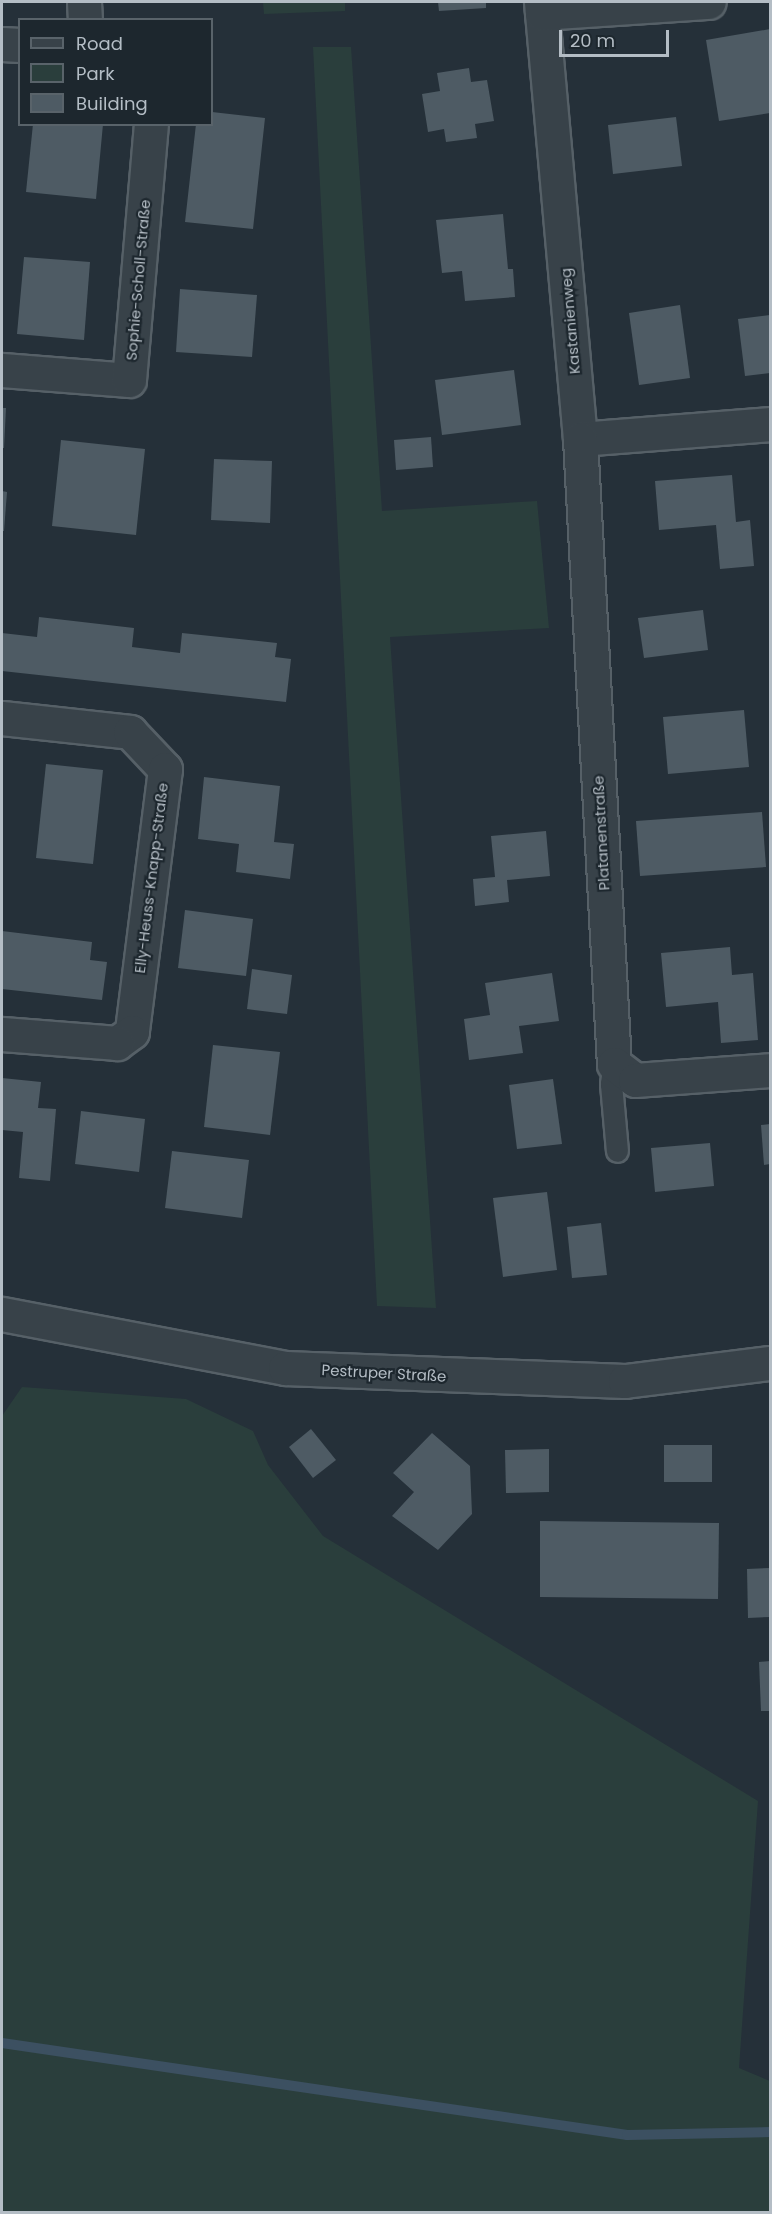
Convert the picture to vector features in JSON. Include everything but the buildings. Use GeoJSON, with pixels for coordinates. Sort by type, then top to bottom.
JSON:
{"type":"FeatureCollection","features":[{"type":"Feature","properties":{"kind":"street"},"geometry":{"type":"LineString","coordinates":[[84,2],[85,18]]}},
{"type":"Feature","properties":{"kind":"street"},"geometry":{"type":"LineString","coordinates":[[542,7],[709,2]]}},
{"type":"Feature","properties":{"kind":"street","name":"Kastanienweg"},"geometry":{"type":"LineString","coordinates":[[542,7],[580,439]]}},
{"type":"Feature","properties":{"kind":"street"},"geometry":{"type":"LineString","coordinates":[[2,44],[18,45]]}},
{"type":"Feature","properties":{"kind":"street","name":"Sophie-Scholl-Straße"},"geometry":{"type":"LineString","coordinates":[[2,370],[129,380],[151,126]]}},
{"type":"Feature","properties":{"kind":"street"},"geometry":{"type":"LineString","coordinates":[[580,439],[771,424]]}},
{"type":"Feature","properties":{"kind":"street","name":"Platanenstraße"},"geometry":{"type":"LineString","coordinates":[[580,439],[614,1064]]}},
{"type":"Feature","properties":{"kind":"street","name":"Elly-Heuss-Knapp-Straße"},"geometry":{"type":"LineString","coordinates":[[2,718],[130,732],[165,770],[132,1032],[117,1042],[2,1034]]}},
{"type":"Feature","properties":{"kind":"street"},"geometry":{"type":"LineString","coordinates":[[614,1064],[635,1080],[771,1070]]}},
{"type":"Feature","properties":{"kind":"street","name":"Pestruper Straße"},"geometry":{"type":"LineString","coordinates":[[2,1314],[285,1368],[624,1381],[771,1363]]}},
{"type":"Feature","properties":{"kind":"lane"},"geometry":{"type":"LineString","coordinates":[[614,1064],[611,1084],[617,1151]]}},
{"type":"Feature","properties":{"kind":"green space"},"geometry":{"type":"Polygon","coordinates":[[[263,2],[345,2],[345,11],[264,14],[263,2]]]}},
{"type":"Feature","properties":{"kind":"green space"},"geometry":{"type":"Polygon","coordinates":[[[313,47],[351,47],[382,511],[537,501],[549,628],[390,637],[436,1308],[377,1306],[313,47]]]}},
{"type":"Feature","properties":{"kind":"green space"},"geometry":{"type":"Polygon","coordinates":[[[22,1387],[186,1399],[253,1431],[268,1465],[323,1536],[758,1801],[739,2068],[770,2081],[770,2212],[2,2212],[2,1416],[22,1387]]]}},
{"type":"Feature","properties":{"kind":"waterway"},"geometry":{"type":"LineString","coordinates":[[2,2043],[627,2135],[770,2132]]}}]}
